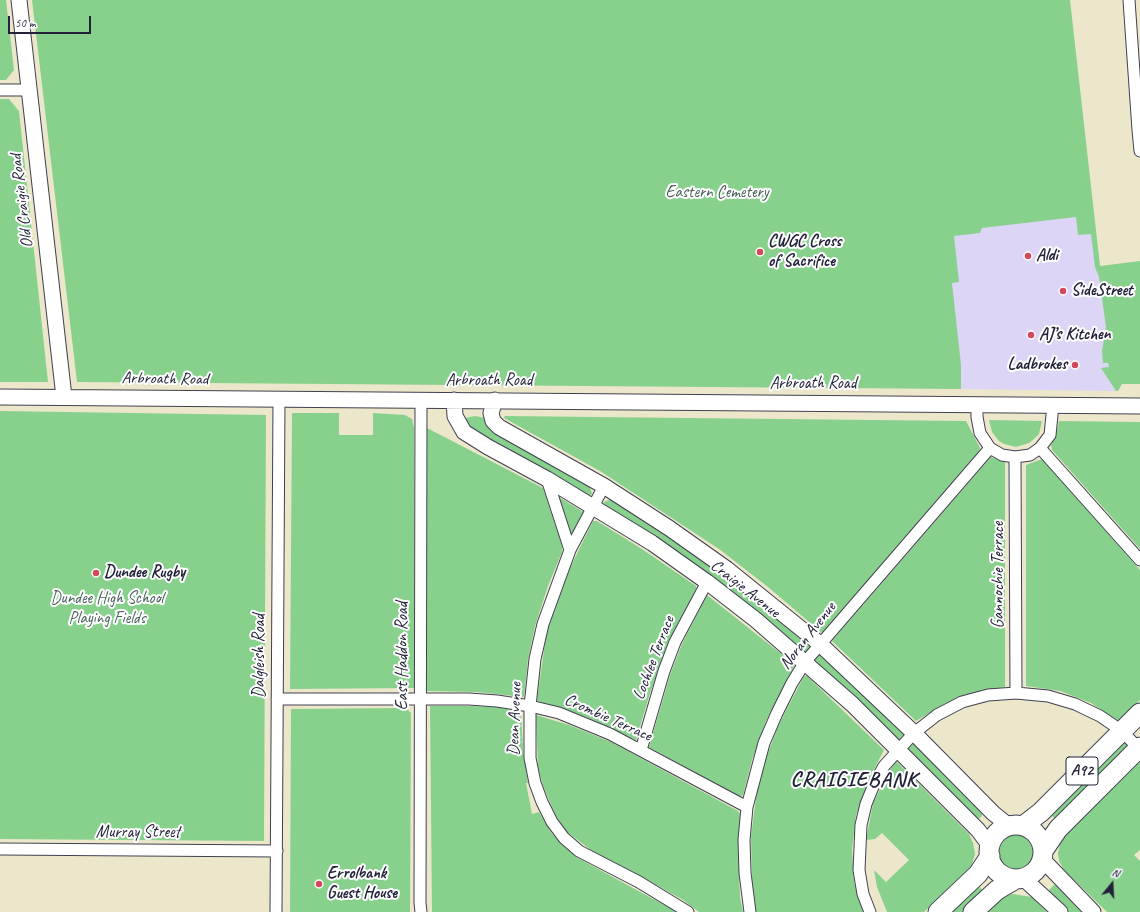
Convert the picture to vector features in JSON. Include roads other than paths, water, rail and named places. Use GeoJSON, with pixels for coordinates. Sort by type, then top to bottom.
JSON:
{"type":"FeatureCollection","features":[{"type":"Feature","properties":{"kind":"highway","name":"A92"},"geometry":{"type":"LineString","coordinates":[[1016,826],[1041,812],[1140,714]]}},
{"type":"Feature","properties":{"kind":"highway","name":"A92"},"geometry":{"type":"LineString","coordinates":[[1043,855],[1058,829],[1140,748]]}},
{"type":"Feature","properties":{"kind":"highway"},"geometry":{"type":"LineString","coordinates":[[938,912],[978,874],[990,851],[997,833],[1016,826],[1037,835],[1043,855],[1038,868],[1032,874],[997,890],[973,912]]}},
{"type":"Feature","properties":{"kind":"highway"},"geometry":{"type":"LineString","coordinates":[[990,851],[996,870],[1009,878],[1020,879]]}},
{"type":"Feature","properties":{"kind":"street","name":"Old Craigie Road"},"geometry":{"type":"LineString","coordinates":[[19,0],[64,397]]}},
{"type":"Feature","properties":{"kind":"street"},"geometry":{"type":"LineString","coordinates":[[1129,0],[1136,30],[1140,151]]}},
{"type":"Feature","properties":{"kind":"street"},"geometry":{"type":"LineString","coordinates":[[0,90],[29,90]]}},
{"type":"Feature","properties":{"kind":"street","name":"Arbroath Road"},"geometry":{"type":"LineString","coordinates":[[0,397],[1140,406]]}},
{"type":"Feature","properties":{"kind":"street","name":"Dalgleish Road"},"geometry":{"type":"LineString","coordinates":[[276,912],[279,400]]}},
{"type":"Feature","properties":{"kind":"street","name":"East Haddon Road"},"geometry":{"type":"LineString","coordinates":[[421,400],[420,903],[422,912]]}},
{"type":"Feature","properties":{"kind":"street","name":"Craigie Avenue"},"geometry":{"type":"LineString","coordinates":[[454,400],[455,416],[464,432],[593,506],[652,544],[707,582],[805,662],[852,704],[978,830],[990,851]]}},
{"type":"Feature","properties":{"kind":"street","name":"Craigie Avenue"},"geometry":{"type":"LineString","coordinates":[[495,400],[491,413],[494,421],[499,427],[604,486],[669,528],[727,569],[820,644],[914,732],[993,813],[1016,826]]}},
{"type":"Feature","properties":{"kind":"street"},"geometry":{"type":"LineString","coordinates":[[977,405],[977,418],[980,433],[990,448],[1002,455],[1015,457],[1030,454],[1040,448],[1050,435],[1053,406]]}},
{"type":"Feature","properties":{"kind":"street","name":"Noran Avenue"},"geometry":{"type":"LineString","coordinates":[[750,912],[745,873],[744,840],[747,807],[755,773],[767,737],[792,683],[805,662],[820,644],[990,448]]}},
{"type":"Feature","properties":{"kind":"street"},"geometry":{"type":"LineString","coordinates":[[1040,448],[1140,560]]}},
{"type":"Feature","properties":{"kind":"street","name":"Gannochie Terrace"},"geometry":{"type":"LineString","coordinates":[[1015,457],[1016,693]]}},
{"type":"Feature","properties":{"kind":"street"},"geometry":{"type":"LineString","coordinates":[[547,479],[570,550]]}},
{"type":"Feature","properties":{"kind":"street","name":"Dean Avenue"},"geometry":{"type":"LineString","coordinates":[[604,486],[570,550],[542,624],[535,659],[530,706],[528,732],[530,758],[535,782],[542,802],[552,822],[564,838],[580,851],[639,882],[688,912]]}},
{"type":"Feature","properties":{"kind":"street","name":"Lochlee Terrace"},"geometry":{"type":"LineString","coordinates":[[641,750],[664,671],[675,642],[707,582]]}},
{"type":"Feature","properties":{"kind":"street"},"geometry":{"type":"LineString","coordinates":[[870,912],[863,894],[859,870],[861,825],[875,782],[897,748],[914,732],[937,715],[962,702],[988,695],[1016,693],[1048,696],[1075,704],[1100,716],[1122,731],[1140,748]]}},
{"type":"Feature","properties":{"kind":"street","name":"Crombie Terrace"},"geometry":{"type":"LineString","coordinates":[[277,699],[420,699],[497,701],[530,706],[584,723],[641,750],[747,807]]}},
{"type":"Feature","properties":{"kind":"street","name":"Murray Street"},"geometry":{"type":"LineString","coordinates":[[0,849],[277,852]]}},
{"type":"Feature","properties":{"kind":"street"},"geometry":{"type":"LineString","coordinates":[[1043,855],[1093,912]]}},
{"type":"Feature","properties":{"kind":"street"},"geometry":{"type":"LineString","coordinates":[[1020,879],[1060,912]]}},
{"type":"Feature","properties":{"kind":"place","name":"CWGC Cross of Sacrifice"},"geometry":{"type":"Point","coordinates":[760,252]}},
{"type":"Feature","properties":{"kind":"place","name":"Aldi"},"geometry":{"type":"Point","coordinates":[1028,256]}},
{"type":"Feature","properties":{"kind":"place","name":"SideStreet"},"geometry":{"type":"Point","coordinates":[1063,291]}},
{"type":"Feature","properties":{"kind":"place","name":"AJ’s Kitchen"},"geometry":{"type":"Point","coordinates":[1031,335]}},
{"type":"Feature","properties":{"kind":"place","name":"Ladbrokes"},"geometry":{"type":"Point","coordinates":[1075,365]}},
{"type":"Feature","properties":{"kind":"place","name":"Dundee Rugby"},"geometry":{"type":"Point","coordinates":[96,573]}},
{"type":"Feature","properties":{"kind":"place","name":"Errolbank Guest House"},"geometry":{"type":"Point","coordinates":[319,884]}},
{"type":"Feature","properties":{"kind":"district","name":"CRAIGIEBANK"},"geometry":{"type":"Point","coordinates":[854,780]}},
{"type":"Feature","properties":{"kind":"park label","name":"Eastern Cemetery"},"geometry":{"type":"Point","coordinates":[717,193]}},
{"type":"Feature","properties":{"kind":"park label","name":"Dundee High School Playing Fields"},"geometry":{"type":"Point","coordinates":[107,609]}}]}
